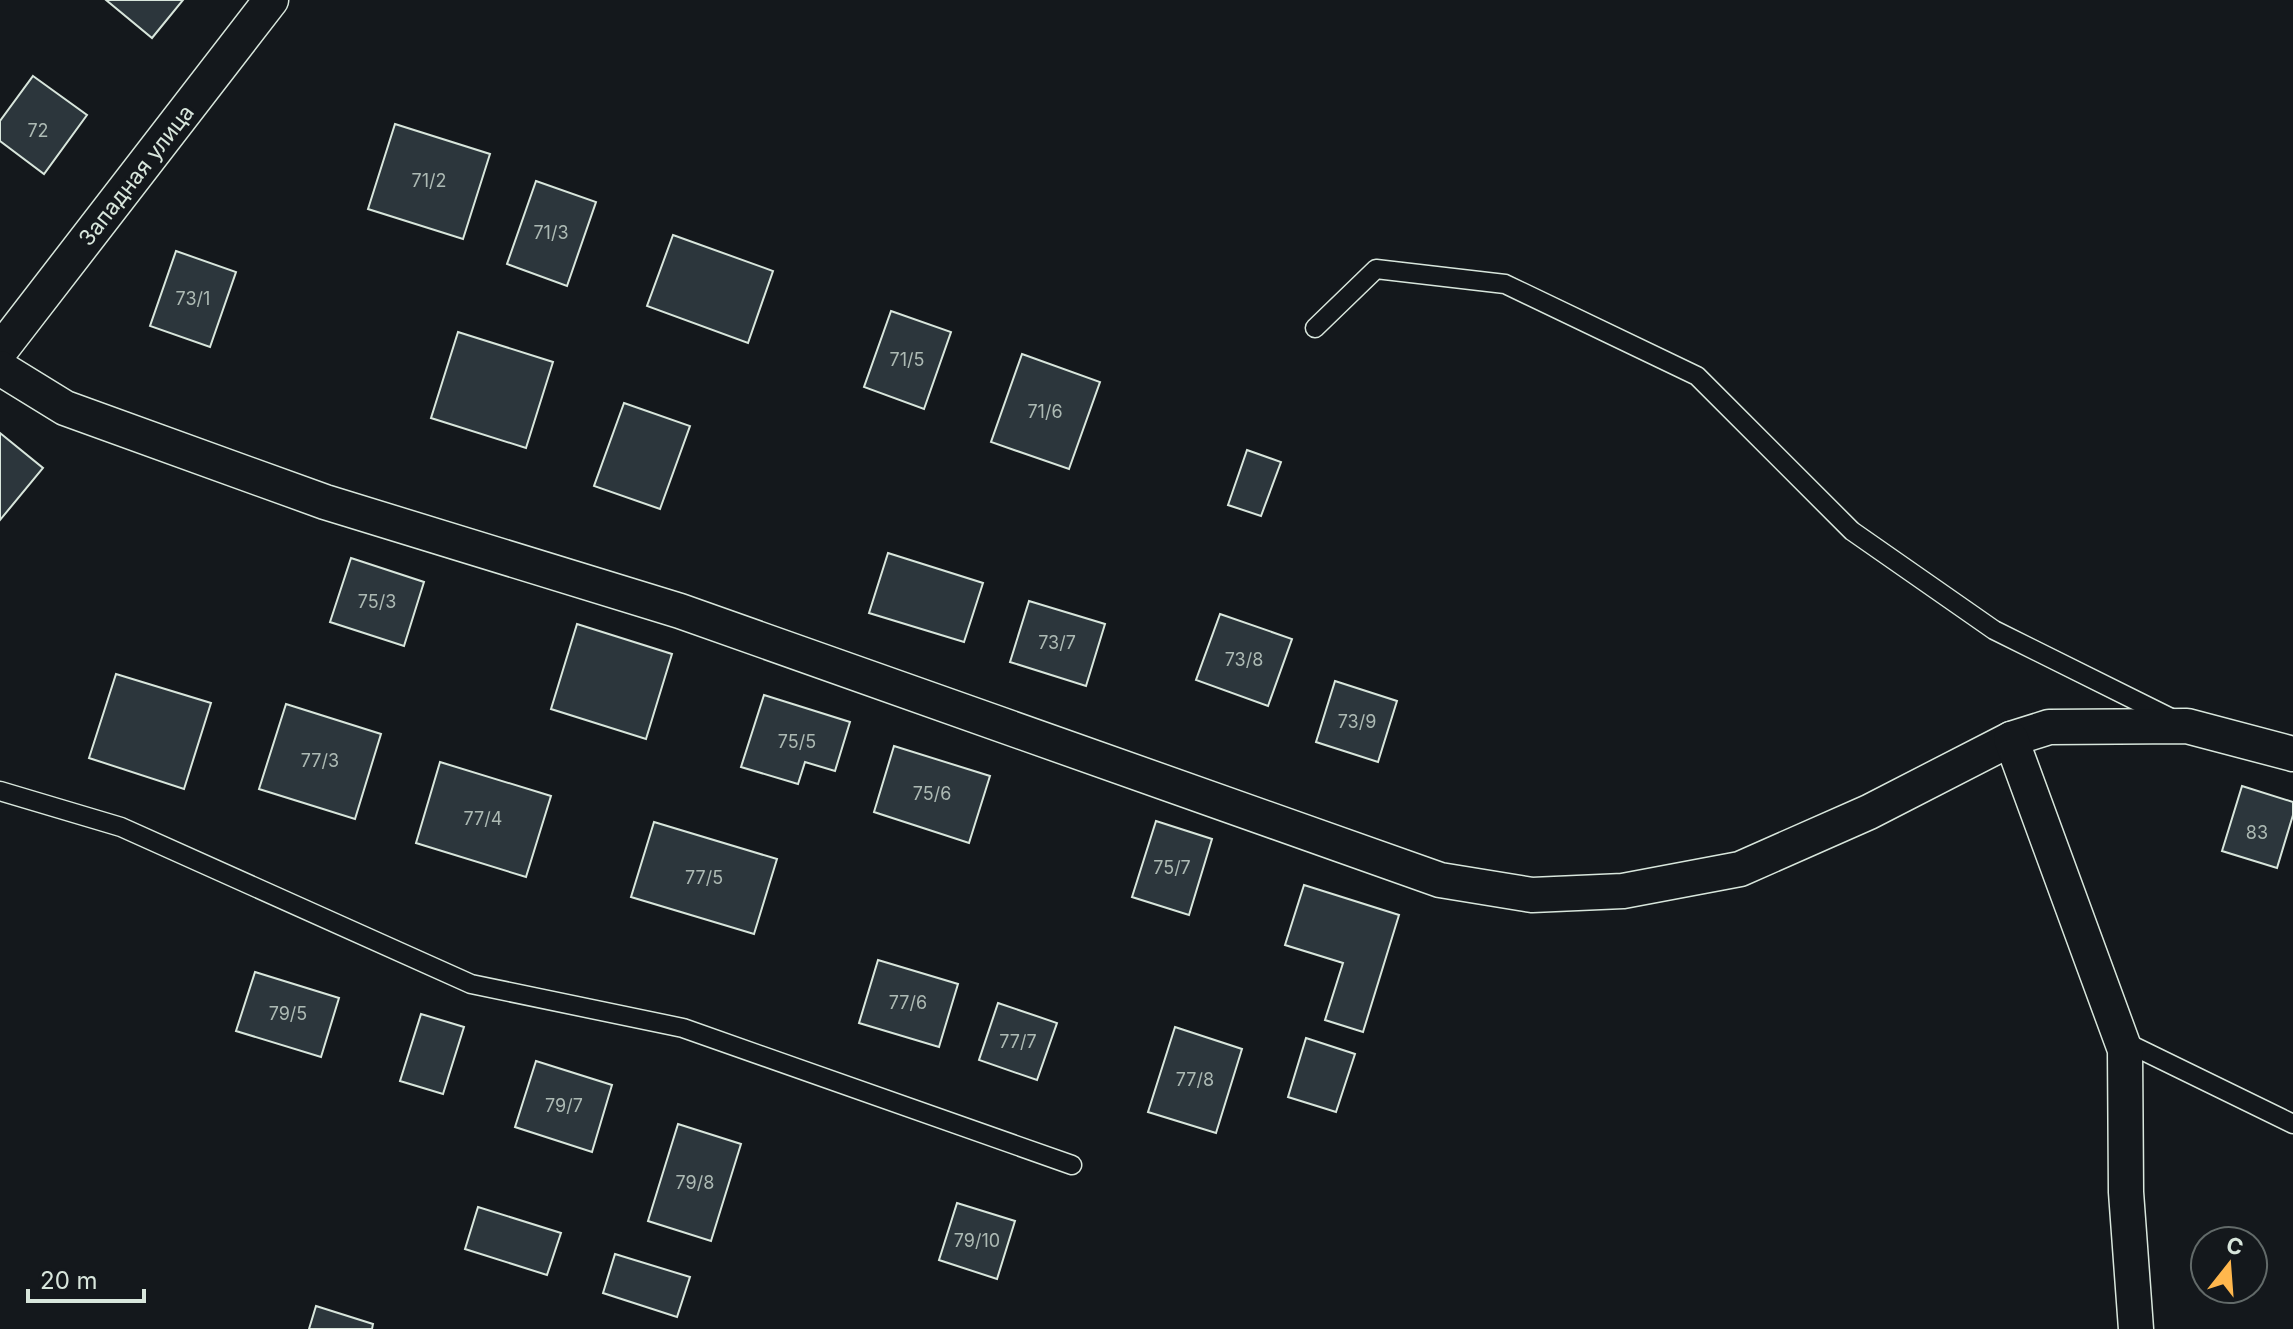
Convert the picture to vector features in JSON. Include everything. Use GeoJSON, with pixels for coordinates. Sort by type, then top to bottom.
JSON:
{"type":"FeatureCollection","features":[{"type":"Feature","properties":{"kind":"street","name":"Западная улица"},"geometry":{"type":"LineString","coordinates":[[0,351],[271,0]]}},
{"type":"Feature","properties":{"kind":"street"},"geometry":{"type":"LineString","coordinates":[[0,368],[65,408],[325,502],[680,611],[1440,880],[1532,895],[1623,891],[1740,869],[1869,812],[2011,739],[2049,727],[2187,726],[2293,754]]}},
{"type":"Feature","properties":{"kind":"street"},"geometry":{"type":"LineString","coordinates":[[2011,739],[2125,1050],[2126,1192],[2136,1329]]}},
{"type":"Feature","properties":{"kind":"lane"},"geometry":{"type":"LineString","coordinates":[[1315,328],[1376,269],[1505,284],[1697,376],[1852,531],[1994,630],[2187,726]]}},
{"type":"Feature","properties":{"kind":"lane"},"geometry":{"type":"LineString","coordinates":[[0,791],[121,827],[471,984],[683,1028],[1072,1165]]}},
{"type":"Feature","properties":{"kind":"lane"},"geometry":{"type":"LineString","coordinates":[[2120,1039],[2293,1124]]}},
{"type":"Feature","properties":{"kind":"building"},"geometry":{"type":"Polygon","coordinates":[[[106,0],[183,0],[152,38],[106,0]]]}},
{"type":"Feature","properties":{"kind":"building"},"geometry":{"type":"Polygon","coordinates":[[[33,76],[87,115],[44,174],[0,141],[0,121],[33,76]]]}},
{"type":"Feature","properties":{"kind":"building"},"geometry":{"type":"Polygon","coordinates":[[[395,124],[490,154],[463,239],[368,209],[395,124]]]}},
{"type":"Feature","properties":{"kind":"building"},"geometry":{"type":"Polygon","coordinates":[[[536,181],[596,202],[567,286],[507,264],[536,181]]]}},
{"type":"Feature","properties":{"kind":"building"},"geometry":{"type":"Polygon","coordinates":[[[673,235],[773,271],[748,343],[647,306],[673,235]]]}},
{"type":"Feature","properties":{"kind":"building"},"geometry":{"type":"Polygon","coordinates":[[[176,251],[236,272],[210,347],[150,326],[176,251]]]}},
{"type":"Feature","properties":{"kind":"building"},"geometry":{"type":"Polygon","coordinates":[[[891,311],[951,332],[924,409],[864,387],[891,311]]]}},
{"type":"Feature","properties":{"kind":"building"},"geometry":{"type":"Polygon","coordinates":[[[458,332],[553,362],[526,448],[431,418],[458,332]]]}},
{"type":"Feature","properties":{"kind":"building"},"geometry":{"type":"Polygon","coordinates":[[[1022,354],[1100,382],[1069,469],[991,442],[1022,354]]]}},
{"type":"Feature","properties":{"kind":"building"},"geometry":{"type":"Polygon","coordinates":[[[624,403],[690,426],[660,509],[594,486],[624,403]]]}},
{"type":"Feature","properties":{"kind":"building"},"geometry":{"type":"Polygon","coordinates":[[[0,433],[43,468],[0,520],[0,433]]]}},
{"type":"Feature","properties":{"kind":"building"},"geometry":{"type":"Polygon","coordinates":[[[1247,450],[1281,462],[1261,516],[1228,505],[1247,450]]]}},
{"type":"Feature","properties":{"kind":"building"},"geometry":{"type":"Polygon","coordinates":[[[888,553],[983,583],[964,642],[869,613],[888,553]]]}},
{"type":"Feature","properties":{"kind":"building"},"geometry":{"type":"Polygon","coordinates":[[[351,558],[424,582],[404,646],[330,622],[351,558]]]}},
{"type":"Feature","properties":{"kind":"building"},"geometry":{"type":"Polygon","coordinates":[[[1029,601],[1105,624],[1086,686],[1010,662],[1029,601]]]}},
{"type":"Feature","properties":{"kind":"building"},"geometry":{"type":"Polygon","coordinates":[[[1220,614],[1292,639],[1268,706],[1196,680],[1220,614]]]}},
{"type":"Feature","properties":{"kind":"building"},"geometry":{"type":"Polygon","coordinates":[[[577,624],[672,654],[646,739],[551,709],[577,624]]]}},
{"type":"Feature","properties":{"kind":"building"},"geometry":{"type":"Polygon","coordinates":[[[116,674],[211,703],[184,789],[89,758],[116,674]]]}},
{"type":"Feature","properties":{"kind":"building"},"geometry":{"type":"Polygon","coordinates":[[[1335,681],[1397,701],[1378,762],[1316,742],[1335,681]]]}},
{"type":"Feature","properties":{"kind":"building"},"geometry":{"type":"Polygon","coordinates":[[[764,695],[850,722],[835,771],[805,762],[798,784],[741,767],[764,695]]]}},
{"type":"Feature","properties":{"kind":"building"},"geometry":{"type":"Polygon","coordinates":[[[286,704],[381,734],[355,819],[259,789],[286,704]]]}},
{"type":"Feature","properties":{"kind":"building"},"geometry":{"type":"Polygon","coordinates":[[[894,746],[990,776],[969,843],[874,812],[894,746]]]}},
{"type":"Feature","properties":{"kind":"building"},"geometry":{"type":"Polygon","coordinates":[[[440,762],[551,796],[526,877],[416,843],[440,762]]]}},
{"type":"Feature","properties":{"kind":"building"},"geometry":{"type":"Polygon","coordinates":[[[2242,786],[2293,802],[2293,815],[2277,868],[2222,851],[2242,786]]]}},
{"type":"Feature","properties":{"kind":"building"},"geometry":{"type":"Polygon","coordinates":[[[1156,821],[1212,839],[1189,915],[1132,897],[1156,821]]]}},
{"type":"Feature","properties":{"kind":"building"},"geometry":{"type":"Polygon","coordinates":[[[654,822],[777,859],[754,934],[631,897],[654,822]]]}},
{"type":"Feature","properties":{"kind":"building"},"geometry":{"type":"Polygon","coordinates":[[[1304,885],[1399,915],[1363,1032],[1325,1020],[1343,963],[1285,945],[1304,885]]]}},
{"type":"Feature","properties":{"kind":"building"},"geometry":{"type":"Polygon","coordinates":[[[878,960],[958,984],[939,1047],[859,1023],[878,960]]]}},
{"type":"Feature","properties":{"kind":"building"},"geometry":{"type":"Polygon","coordinates":[[[255,972],[339,998],[321,1057],[236,1031],[255,972]]]}},
{"type":"Feature","properties":{"kind":"building"},"geometry":{"type":"Polygon","coordinates":[[[998,1003],[1057,1023],[1037,1080],[979,1060],[998,1003]]]}},
{"type":"Feature","properties":{"kind":"building"},"geometry":{"type":"Polygon","coordinates":[[[421,1014],[464,1027],[443,1094],[400,1081],[421,1014]]]}},
{"type":"Feature","properties":{"kind":"building"},"geometry":{"type":"Polygon","coordinates":[[[1175,1027],[1242,1049],[1216,1133],[1148,1112],[1175,1027]]]}},
{"type":"Feature","properties":{"kind":"building"},"geometry":{"type":"Polygon","coordinates":[[[1306,1038],[1355,1054],[1336,1112],[1288,1097],[1306,1038]]]}},
{"type":"Feature","properties":{"kind":"building"},"geometry":{"type":"Polygon","coordinates":[[[536,1061],[612,1085],[592,1152],[515,1127],[536,1061]]]}},
{"type":"Feature","properties":{"kind":"building"},"geometry":{"type":"Polygon","coordinates":[[[678,1124],[741,1144],[711,1241],[648,1221],[678,1124]]]}},
{"type":"Feature","properties":{"kind":"building"},"geometry":{"type":"Polygon","coordinates":[[[957,1203],[1015,1221],[997,1279],[939,1260],[957,1203]]]}},
{"type":"Feature","properties":{"kind":"building"},"geometry":{"type":"Polygon","coordinates":[[[478,1207],[561,1233],[547,1275],[465,1249],[478,1207]]]}},
{"type":"Feature","properties":{"kind":"building"},"geometry":{"type":"Polygon","coordinates":[[[615,1254],[690,1277],[677,1317],[603,1293],[615,1254]]]}},
{"type":"Feature","properties":{"kind":"building"},"geometry":{"type":"Polygon","coordinates":[[[316,1306],[373,1324],[372,1329],[309,1329],[316,1306]]]}}]}
